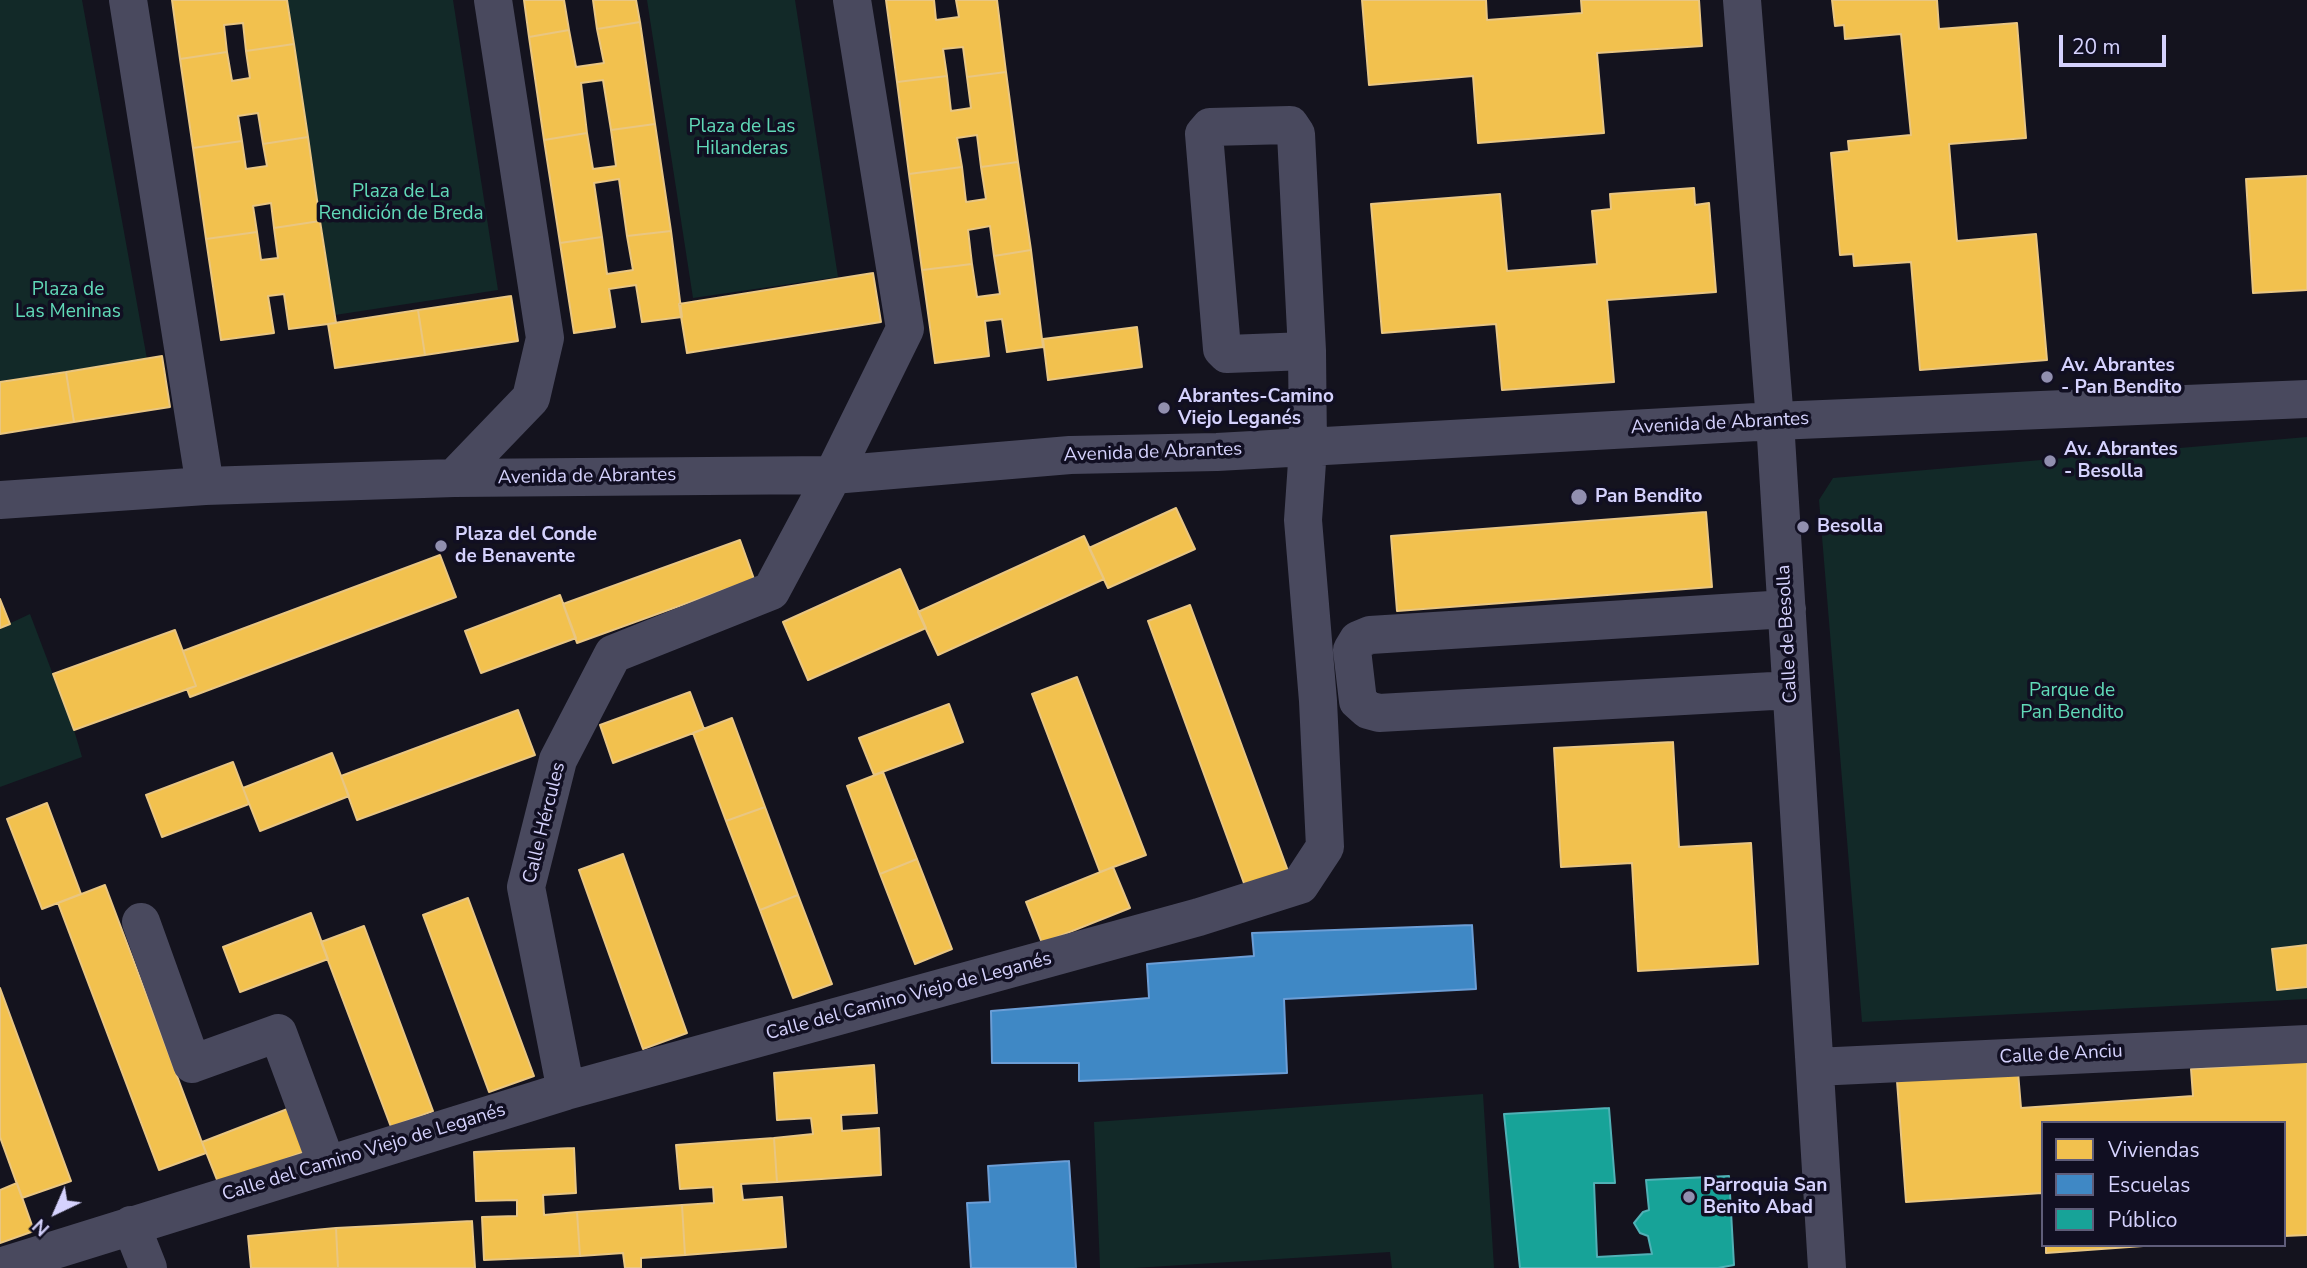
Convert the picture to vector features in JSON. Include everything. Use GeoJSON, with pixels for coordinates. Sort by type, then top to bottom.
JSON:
{"type":"FeatureCollection","features":[{"type":"Feature","properties":{"kind":"street"},"geometry":{"type":"LineString","coordinates":[[128,0],[205,486]]}},
{"type":"Feature","properties":{"kind":"street"},"geometry":{"type":"LineString","coordinates":[[453,478],[531,398],[545,338],[493,0]]}},
{"type":"Feature","properties":{"kind":"street"},"geometry":{"type":"LineString","coordinates":[[833,475],[905,329],[852,0]]}},
{"type":"Feature","properties":{"kind":"street","name":"Calle de Besolla"},"geometry":{"type":"LineString","coordinates":[[1742,0],[1776,421],[1827,1268]]}},
{"type":"Feature","properties":{"kind":"street","name":"Calle del Camino Viejo de Leganés"},"geometry":{"type":"LineString","coordinates":[[0,1267],[566,1091],[1199,917],[1300,885],[1325,846],[1318,701],[1303,520],[1308,447],[1307,351],[1296,134],[1290,125],[1210,127],[1204,134],[1222,349],[1227,354],[1307,351]]}},
{"type":"Feature","properties":{"kind":"street","name":"Avenida de Abrantes"},"geometry":{"type":"LineString","coordinates":[[0,500],[205,486],[453,478],[833,475],[1070,455],[1170,454],[1776,421],[2307,399]]}},
{"type":"Feature","properties":{"kind":"street","name":"Calle Hércules"},"geometry":{"type":"LineString","coordinates":[[566,1091],[526,887],[558,760],[613,654],[771,591],[833,475]]}},
{"type":"Feature","properties":{"kind":"street"},"geometry":{"type":"LineString","coordinates":[[1787,609],[1370,635],[1359,640],[1352,650],[1358,701],[1368,710],[1379,713],[1791,690]]}},
{"type":"Feature","properties":{"kind":"street"},"geometry":{"type":"LineString","coordinates":[[141,922],[192,1064],[278,1033],[327,1165]]}},
{"type":"Feature","properties":{"kind":"street","name":"Calle de Anciu"},"geometry":{"type":"LineString","coordinates":[[1815,1067],[2307,1044]]}},
{"type":"Feature","properties":{"kind":"street"},"geometry":{"type":"LineString","coordinates":[[131,1225],[148,1268]]}},
{"type":"Feature","properties":{"kind":"green space","name":"Plaza de Las Meninas"},"geometry":{"type":"Polygon","coordinates":[[[0,0],[82,0],[147,359],[0,381],[0,0]]]}},
{"type":"Feature","properties":{"kind":"green space","name":"Plaza de La Rendición de Breda"},"geometry":{"type":"Polygon","coordinates":[[[287,0],[453,0],[498,290],[335,315],[287,0]]]}},
{"type":"Feature","properties":{"kind":"green space","name":"Plaza de Las Hilanderas"},"geometry":{"type":"Polygon","coordinates":[[[647,0],[795,0],[838,277],[693,298],[647,0]]]}},
{"type":"Feature","properties":{"kind":"green space","name":"Parque de Pan Bendito"},"geometry":{"type":"Polygon","coordinates":[[[2307,437],[2307,999],[1862,1022],[1819,500],[1833,478],[2307,437]]]}},
{"type":"Feature","properties":{"kind":"green space"},"geometry":{"type":"Polygon","coordinates":[[[30,614],[82,757],[0,787],[0,628],[30,614]]]}},
{"type":"Feature","properties":{"kind":"green space"},"geometry":{"type":"Polygon","coordinates":[[[1483,1094],[1494,1268],[1392,1268],[1390,1252],[1100,1268],[1094,1122],[1483,1094]]]}},
{"type":"Feature","properties":{"kind":"building: Viviendas"},"geometry":{"type":"Polygon","coordinates":[[[172,0],[287,0],[294,44],[246,51],[243,23],[224,25],[227,52],[180,59],[172,0]]]}},
{"type":"Feature","properties":{"kind":"building: Viviendas"},"geometry":{"type":"Polygon","coordinates":[[[524,0],[564,0],[569,30],[529,37],[524,0]]]}},
{"type":"Feature","properties":{"kind":"building: Viviendas"},"geometry":{"type":"Polygon","coordinates":[[[593,0],[636,0],[640,22],[597,29],[593,0]]]}},
{"type":"Feature","properties":{"kind":"building: Viviendas"},"geometry":{"type":"Polygon","coordinates":[[[886,0],[934,0],[936,20],[959,17],[956,0],[997,0],[1006,72],[967,77],[963,47],[943,49],[947,76],[897,82],[886,0]]]}},
{"type":"Feature","properties":{"kind":"building: Viviendas"},"geometry":{"type":"Polygon","coordinates":[[[1362,0],[1486,0],[1487,20],[1582,13],[1581,0],[1699,0],[1702,46],[1597,53],[1604,133],[1478,143],[1473,76],[1369,85],[1362,0]]]}},
{"type":"Feature","properties":{"kind":"building: Viviendas"},"geometry":{"type":"Polygon","coordinates":[[[1832,0],[1937,0],[1939,29],[2017,23],[2026,138],[1949,144],[1957,241],[2036,234],[2047,360],[1920,370],[1911,262],[1854,266],[1853,254],[1840,255],[1831,153],[1849,151],[1848,141],[1911,135],[1901,34],[1845,39],[1844,25],[1835,26],[1832,0]]]}},
{"type":"Feature","properties":{"kind":"building: Viviendas"},"geometry":{"type":"Polygon","coordinates":[[[640,22],[655,124],[611,130],[603,80],[581,83],[587,133],[544,140],[529,37],[569,30],[576,67],[604,63],[597,29],[640,22]]]}},
{"type":"Feature","properties":{"kind":"building: Viviendas"},"geometry":{"type":"Polygon","coordinates":[[[294,44],[308,137],[263,144],[258,113],[238,116],[242,141],[193,148],[180,59],[227,52],[232,81],[250,78],[246,51],[294,44]]]}},
{"type":"Feature","properties":{"kind":"building: Viviendas"},"geometry":{"type":"Polygon","coordinates":[[[1006,72],[1018,162],[981,167],[977,135],[957,138],[962,167],[909,174],[897,82],[947,76],[951,111],[971,108],[967,77],[1006,72]]]}},
{"type":"Feature","properties":{"kind":"building: Viviendas"},"geometry":{"type":"Polygon","coordinates":[[[655,124],[671,231],[627,236],[619,179],[594,183],[602,237],[560,243],[544,140],[587,133],[593,169],[616,166],[611,130],[655,124]]]}},
{"type":"Feature","properties":{"kind":"building: Viviendas"},"geometry":{"type":"Polygon","coordinates":[[[308,137],[320,221],[274,228],[271,203],[253,206],[257,232],[206,239],[193,148],[242,141],[246,169],[267,166],[263,144],[308,137]]]}},
{"type":"Feature","properties":{"kind":"building: Viviendas"},"geometry":{"type":"Polygon","coordinates":[[[1018,162],[1031,250],[994,256],[990,226],[968,230],[972,264],[922,270],[909,174],[962,167],[966,202],[986,199],[981,167],[1018,162]]]}},
{"type":"Feature","properties":{"kind":"building: Viviendas"},"geometry":{"type":"Polygon","coordinates":[[[2307,176],[2307,290],[2253,293],[2246,179],[2307,176]]]}},
{"type":"Feature","properties":{"kind":"building: Viviendas"},"geometry":{"type":"Polygon","coordinates":[[[1694,188],[1695,205],[1709,203],[1716,292],[1607,300],[1614,382],[1502,390],[1496,324],[1382,333],[1371,204],[1500,194],[1507,271],[1597,264],[1592,211],[1611,209],[1610,194],[1694,188]]]}},
{"type":"Feature","properties":{"kind":"building: Viviendas"},"geometry":{"type":"Polygon","coordinates":[[[320,221],[336,323],[289,329],[284,294],[268,296],[274,333],[221,340],[206,239],[257,232],[261,260],[278,258],[274,228],[320,221]]]}},
{"type":"Feature","properties":{"kind":"building: Viviendas"},"geometry":{"type":"Polygon","coordinates":[[[671,231],[682,317],[642,322],[636,285],[609,289],[615,327],[574,333],[560,243],[602,237],[607,274],[633,270],[627,236],[671,231]]]}},
{"type":"Feature","properties":{"kind":"building: Viviendas"},"geometry":{"type":"Polygon","coordinates":[[[1031,250],[1043,347],[1007,352],[1002,319],[985,321],[989,356],[935,363],[922,270],[972,264],[977,297],[1000,294],[994,256],[1031,250]]]}},
{"type":"Feature","properties":{"kind":"building: Viviendas"},"geometry":{"type":"Polygon","coordinates":[[[873,273],[881,322],[687,353],[679,304],[873,273]]]}},
{"type":"Feature","properties":{"kind":"building: Viviendas"},"geometry":{"type":"Polygon","coordinates":[[[511,296],[518,341],[425,355],[418,310],[511,296]]]}},
{"type":"Feature","properties":{"kind":"building: Viviendas"},"geometry":{"type":"Polygon","coordinates":[[[418,310],[425,355],[335,368],[328,324],[418,310]]]}},
{"type":"Feature","properties":{"kind":"building: Viviendas"},"geometry":{"type":"Polygon","coordinates":[[[1137,327],[1142,367],[1048,380],[1043,339],[1137,327]]]}},
{"type":"Feature","properties":{"kind":"building: Viviendas"},"geometry":{"type":"Polygon","coordinates":[[[162,356],[170,407],[74,422],[66,372],[162,356]]]}},
{"type":"Feature","properties":{"kind":"building: Viviendas"},"geometry":{"type":"Polygon","coordinates":[[[66,372],[74,422],[0,434],[0,382],[66,372]]]}},
{"type":"Feature","properties":{"kind":"building: Viviendas"},"geometry":{"type":"Polygon","coordinates":[[[1176,508],[1195,549],[1108,588],[1089,548],[1176,508]]]}},
{"type":"Feature","properties":{"kind":"building: Viviendas"},"geometry":{"type":"Polygon","coordinates":[[[1706,512],[1712,587],[1397,611],[1391,536],[1706,512]]]}},
{"type":"Feature","properties":{"kind":"building: Viviendas"},"geometry":{"type":"Polygon","coordinates":[[[1084,536],[1104,579],[938,655],[918,612],[1084,536]]]}},
{"type":"Feature","properties":{"kind":"building: Viviendas"},"geometry":{"type":"Polygon","coordinates":[[[740,540],[754,579],[577,643],[563,604],[740,540]]]}},
{"type":"Feature","properties":{"kind":"building: Viviendas"},"geometry":{"type":"Polygon","coordinates":[[[440,555],[456,597],[190,697],[187,689],[196,686],[183,651],[440,555]]]}},
{"type":"Feature","properties":{"kind":"building: Viviendas"},"geometry":{"type":"Polygon","coordinates":[[[900,569],[926,628],[808,680],[783,622],[900,569]]]}},
{"type":"Feature","properties":{"kind":"building: Viviendas"},"geometry":{"type":"Polygon","coordinates":[[[560,595],[576,638],[481,673],[465,631],[560,595]]]}},
{"type":"Feature","properties":{"kind":"building: Viviendas"},"geometry":{"type":"Polygon","coordinates":[[[0,599],[10,624],[0,628],[0,599]]]}},
{"type":"Feature","properties":{"kind":"building: Viviendas"},"geometry":{"type":"Polygon","coordinates":[[[1190,605],[1288,871],[1245,886],[1148,621],[1190,605]]]}},
{"type":"Feature","properties":{"kind":"building: Viviendas"},"geometry":{"type":"Polygon","coordinates":[[[175,630],[196,686],[74,730],[53,674],[175,630]]]}},
{"type":"Feature","properties":{"kind":"building: Viviendas"},"geometry":{"type":"Polygon","coordinates":[[[1077,677],[1146,855],[1100,872],[1032,694],[1077,677]]]}},
{"type":"Feature","properties":{"kind":"building: Viviendas"},"geometry":{"type":"Polygon","coordinates":[[[690,692],[704,729],[613,763],[600,725],[690,692]]]}},
{"type":"Feature","properties":{"kind":"building: Viviendas"},"geometry":{"type":"Polygon","coordinates":[[[949,704],[963,742],[874,775],[859,738],[949,704]]]}},
{"type":"Feature","properties":{"kind":"building: Viviendas"},"geometry":{"type":"Polygon","coordinates":[[[518,710],[535,755],[357,820],[341,776],[518,710]]]}},
{"type":"Feature","properties":{"kind":"building: Viviendas"},"geometry":{"type":"Polygon","coordinates":[[[732,718],[765,807],[726,821],[693,733],[732,718]]]}},
{"type":"Feature","properties":{"kind":"building: Viviendas"},"geometry":{"type":"Polygon","coordinates":[[[1673,742],[1679,847],[1751,843],[1758,964],[1638,971],[1632,863],[1561,867],[1554,748],[1673,742]]]}},
{"type":"Feature","properties":{"kind":"building: Viviendas"},"geometry":{"type":"Polygon","coordinates":[[[332,753],[349,796],[260,831],[243,788],[332,753]]]}},
{"type":"Feature","properties":{"kind":"building: Viviendas"},"geometry":{"type":"Polygon","coordinates":[[[233,762],[249,804],[162,837],[146,795],[233,762]]]}},
{"type":"Feature","properties":{"kind":"building: Viviendas"},"geometry":{"type":"Polygon","coordinates":[[[883,772],[917,859],[880,874],[847,786],[883,772]]]}},
{"type":"Feature","properties":{"kind":"building: Viviendas"},"geometry":{"type":"Polygon","coordinates":[[[47,803],[81,894],[42,909],[7,819],[47,803]]]}},
{"type":"Feature","properties":{"kind":"building: Viviendas"},"geometry":{"type":"Polygon","coordinates":[[[765,807],[798,895],[760,910],[726,821],[765,807]]]}},
{"type":"Feature","properties":{"kind":"building: Viviendas"},"geometry":{"type":"Polygon","coordinates":[[[623,854],[687,1033],[643,1049],[579,870],[623,854]]]}},
{"type":"Feature","properties":{"kind":"building: Viviendas"},"geometry":{"type":"Polygon","coordinates":[[[917,859],[952,949],[915,964],[880,874],[917,859]]]}},
{"type":"Feature","properties":{"kind":"building: Viviendas"},"geometry":{"type":"Polygon","coordinates":[[[1113,867],[1130,908],[1042,943],[1026,902],[1113,867]]]}},
{"type":"Feature","properties":{"kind":"building: Viviendas"},"geometry":{"type":"Polygon","coordinates":[[[105,885],[206,1153],[159,1170],[58,903],[105,885]]]}},
{"type":"Feature","properties":{"kind":"building: Viviendas"},"geometry":{"type":"Polygon","coordinates":[[[798,895],[832,984],[793,998],[760,910],[798,895]]]}},
{"type":"Feature","properties":{"kind":"building: Viviendas"},"geometry":{"type":"Polygon","coordinates":[[[468,898],[534,1076],[489,1092],[423,915],[468,898]]]}},
{"type":"Feature","properties":{"kind":"building: Viviendas"},"geometry":{"type":"Polygon","coordinates":[[[311,913],[328,959],[240,992],[223,947],[311,913]]]}},
{"type":"Feature","properties":{"kind":"building: Viviendas"},"geometry":{"type":"Polygon","coordinates":[[[364,926],[433,1111],[391,1127],[321,942],[364,926]]]}},
{"type":"Feature","properties":{"kind":"building: Viviendas"},"geometry":{"type":"Polygon","coordinates":[[[2307,945],[2307,987],[2277,990],[2272,949],[2307,945]]]}},
{"type":"Feature","properties":{"kind":"building: Viviendas"},"geometry":{"type":"Polygon","coordinates":[[[0,988],[71,1181],[22,1198],[0,1137],[0,988]]]}},
{"type":"Feature","properties":{"kind":"building: Viviendas"},"geometry":{"type":"Polygon","coordinates":[[[2307,1061],[2307,1235],[2286,1236],[2286,1121],[2041,1121],[2041,1193],[1906,1202],[1897,1081],[2018,1072],[2021,1108],[2193,1096],[2191,1069],[2307,1061]]]}},
{"type":"Feature","properties":{"kind":"building: Viviendas"},"geometry":{"type":"Polygon","coordinates":[[[874,1065],[877,1113],[841,1115],[842,1131],[879,1128],[881,1175],[777,1182],[774,1138],[813,1134],[811,1118],[777,1120],[774,1073],[874,1065]]]}},
{"type":"Feature","properties":{"kind":"building: Viviendas"},"geometry":{"type":"Polygon","coordinates":[[[290,1108],[306,1151],[219,1185],[202,1142],[290,1108]]]}},
{"type":"Feature","properties":{"kind":"building: Viviendas"},"geometry":{"type":"Polygon","coordinates":[[[774,1138],[777,1182],[741,1184],[743,1200],[782,1197],[786,1247],[685,1255],[682,1205],[714,1203],[713,1187],[680,1189],[676,1145],[774,1138]]]}},
{"type":"Feature","properties":{"kind":"building: Viviendas"},"geometry":{"type":"Polygon","coordinates":[[[574,1148],[576,1193],[543,1195],[544,1215],[577,1212],[580,1256],[484,1260],[482,1217],[517,1216],[517,1200],[476,1201],[474,1152],[574,1148]]]}},
{"type":"Feature","properties":{"kind":"building: Viviendas"},"geometry":{"type":"Polygon","coordinates":[[[17,1183],[34,1231],[0,1243],[0,1190],[17,1183]]]}},
{"type":"Feature","properties":{"kind":"building: Viviendas"},"geometry":{"type":"Polygon","coordinates":[[[682,1205],[685,1255],[641,1258],[641,1268],[625,1268],[623,1253],[580,1256],[577,1212],[682,1205]]]}},
{"type":"Feature","properties":{"kind":"building: Viviendas"},"geometry":{"type":"Polygon","coordinates":[[[472,1221],[475,1268],[338,1268],[336,1228],[472,1221]]]}},
{"type":"Feature","properties":{"kind":"building: Viviendas"},"geometry":{"type":"Polygon","coordinates":[[[336,1228],[338,1268],[251,1268],[248,1236],[336,1228]]]}},
{"type":"Feature","properties":{"kind":"building: Viviendas"},"geometry":{"type":"Polygon","coordinates":[[[2046,1247],[2129,1247],[2046,1253],[2046,1247]]]}},
{"type":"Feature","properties":{"kind":"building: Escuelas"},"geometry":{"type":"Polygon","coordinates":[[[1472,925],[1476,989],[1284,999],[1287,1073],[1079,1081],[1079,1063],[992,1063],[991,1011],[1149,998],[1147,964],[1254,956],[1252,933],[1472,925]]]}},
{"type":"Feature","properties":{"kind":"building: Escuelas"},"geometry":{"type":"Polygon","coordinates":[[[1069,1161],[1076,1268],[971,1268],[967,1203],[990,1202],[988,1166],[1069,1161]]]}},
{"type":"Feature","properties":{"kind":"building: Público","name":"Parroquia San Benito Abad"},"geometry":{"type":"Polygon","coordinates":[[[1609,1108],[1615,1183],[1594,1183],[1597,1257],[1652,1254],[1648,1236],[1640,1233],[1634,1223],[1643,1212],[1649,1210],[1646,1180],[1729,1176],[1734,1265],[1718,1268],[1520,1268],[1504,1114],[1609,1108]]]}},
{"type":"Feature","properties":{"kind":"place","name":"Av. Abrantes - Pan Bendito"},"geometry":{"type":"Point","coordinates":[2047,377]}},
{"type":"Feature","properties":{"kind":"place","name":"Abrantes-Camino Viejo Leganés"},"geometry":{"type":"Point","coordinates":[1164,408]}},
{"type":"Feature","properties":{"kind":"place","name":"Av. Abrantes - Besolla"},"geometry":{"type":"Point","coordinates":[2050,461]}},
{"type":"Feature","properties":{"kind":"place","name":"Pan Bendito"},"geometry":{"type":"Point","coordinates":[1579,497]}},
{"type":"Feature","properties":{"kind":"place","name":"Besolla"},"geometry":{"type":"Point","coordinates":[1803,527]}},
{"type":"Feature","properties":{"kind":"place","name":"Plaza del Conde de Benavente"},"geometry":{"type":"Point","coordinates":[441,546]}},
{"type":"Feature","properties":{"kind":"place","name":"Parroquia San Benito Abad"},"geometry":{"type":"Point","coordinates":[1689,1197]}}]}
